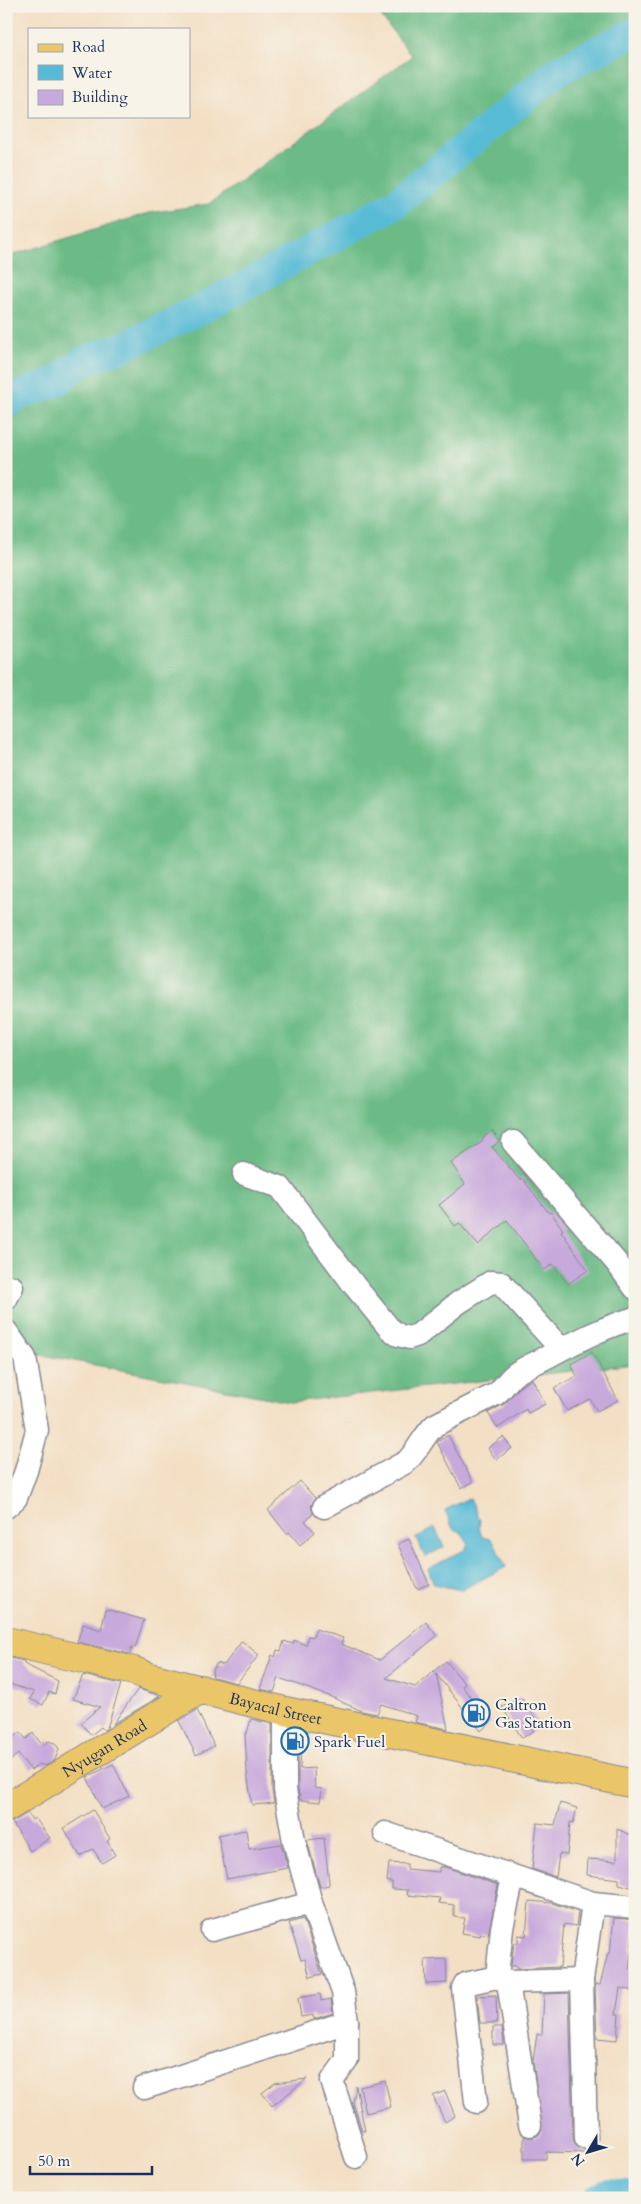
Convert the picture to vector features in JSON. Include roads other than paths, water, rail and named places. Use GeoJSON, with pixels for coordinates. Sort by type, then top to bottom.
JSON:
{"type":"FeatureCollection","features":[{"type":"Feature","properties":{"kind":"main road","name":"Bayacal Street"},"geometry":{"type":"LineString","coordinates":[[6,1641],[285,1711],[635,1784]]}},
{"type":"Feature","properties":{"kind":"main road","name":"Nyugan Road"},"geometry":{"type":"LineString","coordinates":[[6,1808],[201,1689]]}},
{"type":"Feature","properties":{"kind":"street"},"geometry":{"type":"LineString","coordinates":[[513,1142],[616,1262],[635,1288]]}},
{"type":"Feature","properties":{"kind":"street"},"geometry":{"type":"LineString","coordinates":[[244,1174],[280,1188],[354,1284],[398,1335],[409,1338],[418,1335],[458,1303],[490,1282],[501,1283],[561,1349]]}},
{"type":"Feature","properties":{"kind":"street"},"geometry":{"type":"LineString","coordinates":[[324,1507],[406,1462],[416,1452],[428,1432],[435,1426],[485,1401],[504,1388],[512,1376],[561,1349],[609,1326],[635,1318]]}},
{"type":"Feature","properties":{"kind":"street"},"geometry":{"type":"LineString","coordinates":[[6,1331],[25,1358],[37,1430],[26,1471],[16,1498],[6,1507]]}},
{"type":"Feature","properties":{"kind":"street"},"geometry":{"type":"LineString","coordinates":[[285,1711],[285,1790],[294,1841],[311,1903],[342,1992],[347,2022],[347,2060],[332,2081],[356,2157]]}},
{"type":"Feature","properties":{"kind":"street"},"geometry":{"type":"LineString","coordinates":[[385,1833],[593,1903],[635,1907]]}},
{"type":"Feature","properties":{"kind":"street"},"geometry":{"type":"LineString","coordinates":[[513,1877],[502,1928],[502,1980],[530,2125]]}},
{"type":"Feature","properties":{"kind":"street"},"geometry":{"type":"LineString","coordinates":[[212,1930],[311,1903]]}},
{"type":"Feature","properties":{"kind":"street"},"geometry":{"type":"LineString","coordinates":[[586,2138],[582,1980],[593,1903]]}},
{"type":"Feature","properties":{"kind":"street"},"geometry":{"type":"LineString","coordinates":[[476,2102],[463,1988],[465,1984],[502,1980],[582,1980]]}},
{"type":"Feature","properties":{"kind":"street"},"geometry":{"type":"LineString","coordinates":[[144,2088],[347,2022]]}},
{"type":"Feature","properties":{"kind":"water"},"geometry":{"type":"Polygon","coordinates":[[[470,1498],[480,1520],[479,1527],[482,1537],[492,1539],[506,1567],[461,1590],[434,1584],[428,1569],[466,1549],[468,1542],[461,1532],[453,1529],[445,1510],[470,1498]]]}},
{"type":"Feature","properties":{"kind":"water"},"geometry":{"type":"Polygon","coordinates":[[[435,1528],[444,1547],[425,1557],[416,1538],[435,1528]]]}},
{"type":"Feature","properties":{"kind":"waterway"},"geometry":{"type":"LineString","coordinates":[[6,404],[17,396],[56,382],[83,361],[120,348],[203,308],[395,204],[559,70],[635,32]]}},
{"type":"Feature","properties":{"kind":"waterway"},"geometry":{"type":"LineString","coordinates":[[598,2198],[608,2194],[635,2197]]}},
{"type":"Feature","properties":{"kind":"place","name":"Caltron Gas Station"},"geometry":{"type":"Point","coordinates":[476,1713]}},
{"type":"Feature","properties":{"kind":"place","name":"Spark Fuel"},"geometry":{"type":"Point","coordinates":[295,1741]}}]}
